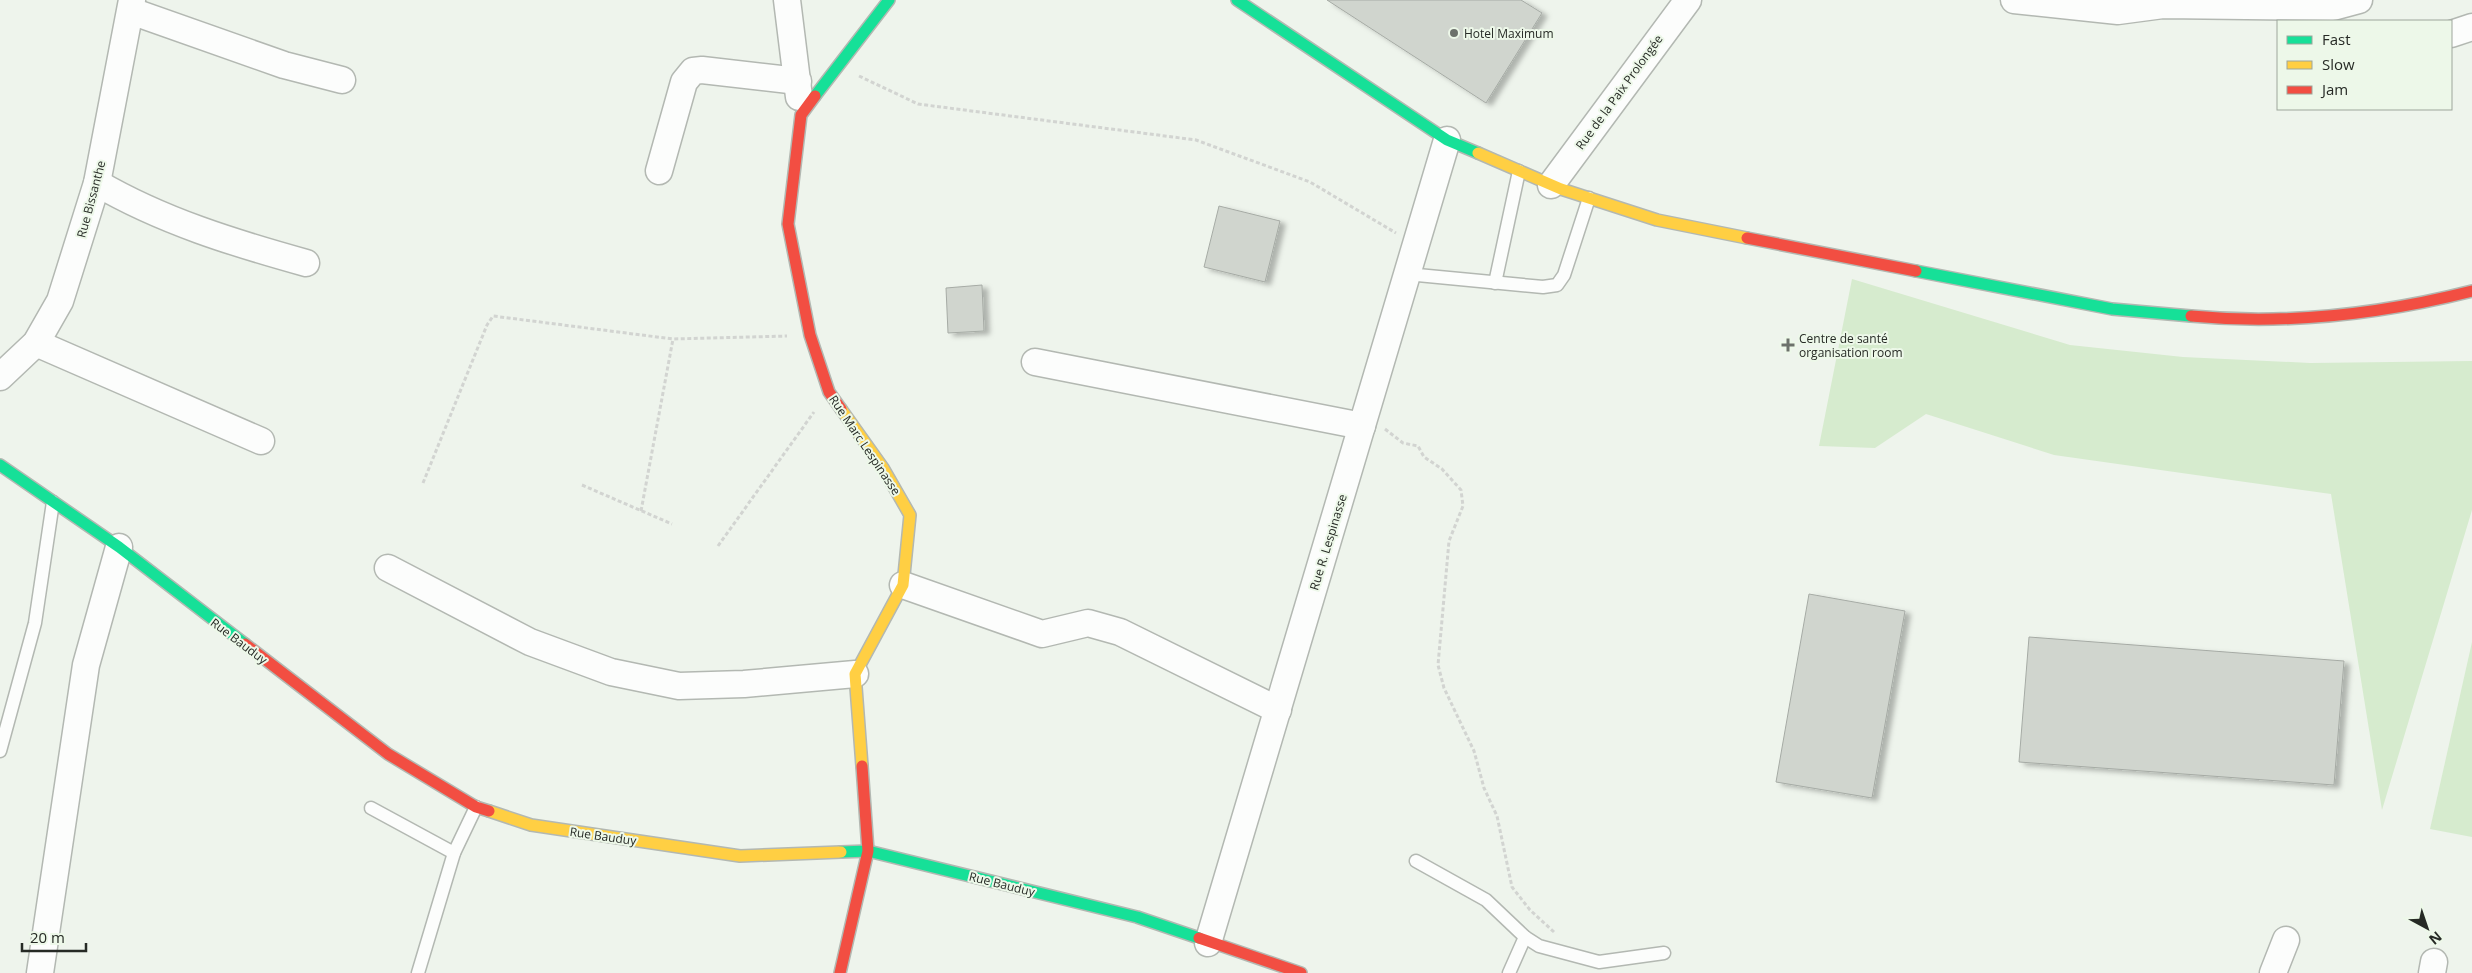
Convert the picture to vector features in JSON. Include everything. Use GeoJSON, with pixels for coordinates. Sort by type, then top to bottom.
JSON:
{"type":"FeatureCollection","features":[{"type":"Feature","properties":{"kind":"street"},"geometry":{"type":"LineString","coordinates":[[787,0],[801,115]]}},
{"type":"Feature","properties":{"kind":"street"},"geometry":{"type":"LineString","coordinates":[[801,115],[889,0]]}},
{"type":"Feature","properties":{"kind":"street","name":"Rue de la Paix Prolongée"},"geometry":{"type":"LineString","coordinates":[[1551,185],[1688,0]]}},
{"type":"Feature","properties":{"kind":"street"},"geometry":{"type":"LineString","coordinates":[[2014,0],[2118,11],[2164,2],[2333,7],[2358,0]]}},
{"type":"Feature","properties":{"kind":"street"},"geometry":{"type":"LineString","coordinates":[[1244,2],[1447,140],[1551,185],[1658,220],[2112,309],[2220,319],[2316,318],[2424,303],[2472,291]]}},
{"type":"Feature","properties":{"kind":"street"},"geometry":{"type":"LineString","coordinates":[[132,5],[284,65],[342,80]]}},
{"type":"Feature","properties":{"kind":"street","name":"Rue Bissanthe"},"geometry":{"type":"LineString","coordinates":[[0,377],[36,343],[60,301],[97,183],[132,5]]}},
{"type":"Feature","properties":{"kind":"street"},"geometry":{"type":"LineString","coordinates":[[2452,34],[2472,27]]}},
{"type":"Feature","properties":{"kind":"street"},"geometry":{"type":"LineString","coordinates":[[659,172],[684,82],[693,72],[702,70],[798,81]]}},
{"type":"Feature","properties":{"kind":"street","name":"Rue Marc Lespinasse"},"geometry":{"type":"LineString","coordinates":[[801,115],[788,224],[810,335],[830,392],[884,468],[910,515],[903,585],[855,674]]}},
{"type":"Feature","properties":{"kind":"street","name":"Rue R. Lespinasse"},"geometry":{"type":"LineString","coordinates":[[1208,943],[1447,140]]}},
{"type":"Feature","properties":{"kind":"street"},"geometry":{"type":"LineString","coordinates":[[97,183],[124,199],[182,224],[238,244],[306,263]]}},
{"type":"Feature","properties":{"kind":"street"},"geometry":{"type":"LineString","coordinates":[[36,343],[261,441]]}},
{"type":"Feature","properties":{"kind":"street"},"geometry":{"type":"LineString","coordinates":[[1036,362],[1363,422]]}},
{"type":"Feature","properties":{"kind":"street","name":"Rue Bauduy"},"geometry":{"type":"LineString","coordinates":[[0,465],[119,548],[388,754],[476,807],[531,826],[740,856],[868,851],[1137,917],[1208,943],[1301,973]]}},
{"type":"Feature","properties":{"kind":"street"},"geometry":{"type":"LineString","coordinates":[[40,973],[86,665],[119,548]]}},
{"type":"Feature","properties":{"kind":"street"},"geometry":{"type":"LineString","coordinates":[[388,568],[530,642],[611,672],[679,686],[744,684],[855,674],[868,851],[840,973]]}},
{"type":"Feature","properties":{"kind":"street"},"geometry":{"type":"LineString","coordinates":[[903,585],[1042,634],[1088,623],[1120,632],[1278,710]]}},
{"type":"Feature","properties":{"kind":"street"},"geometry":{"type":"LineString","coordinates":[[2273,973],[2286,940]]}},
{"type":"Feature","properties":{"kind":"lane"},"geometry":{"type":"LineString","coordinates":[[1495,283],[1519,171]]}},
{"type":"Feature","properties":{"kind":"lane"},"geometry":{"type":"LineString","coordinates":[[1407,274],[1543,287],[1558,284],[1564,276],[1588,198]]}},
{"type":"Feature","properties":{"kind":"lane"},"geometry":{"type":"LineString","coordinates":[[0,750],[35,624],[53,501]]}},
{"type":"Feature","properties":{"kind":"lane"},"geometry":{"type":"LineString","coordinates":[[418,973],[454,853],[476,807]]}},
{"type":"Feature","properties":{"kind":"lane"},"geometry":{"type":"LineString","coordinates":[[371,808],[454,853]]}},
{"type":"Feature","properties":{"kind":"lane"},"geometry":{"type":"LineString","coordinates":[[1416,861],[1486,900],[1525,937],[1539,946],[1599,962],[1664,953]]}},
{"type":"Feature","properties":{"kind":"lane"},"geometry":{"type":"LineString","coordinates":[[1509,973],[1525,937]]}},
{"type":"Feature","properties":{"kind":"path"},"geometry":{"type":"LineString","coordinates":[[838,66],[918,104],[1196,140],[1310,182],[1416,244]]}},
{"type":"Feature","properties":{"kind":"path"},"geometry":{"type":"LineString","coordinates":[[423,483],[487,325],[493,316],[674,339],[810,335]]}},
{"type":"Feature","properties":{"kind":"path"},"geometry":{"type":"LineString","coordinates":[[641,510],[674,339]]}},
{"type":"Feature","properties":{"kind":"path"},"geometry":{"type":"LineString","coordinates":[[718,546],[830,392]]}},
{"type":"Feature","properties":{"kind":"path"},"geometry":{"type":"LineString","coordinates":[[1363,422],[1390,432],[1403,443],[1418,446],[1424,457],[1442,469],[1461,490],[1463,506],[1449,541],[1438,665],[1444,688],[1474,751],[1484,788],[1497,816],[1512,887],[1530,910],[1559,936]]}},
{"type":"Feature","properties":{"kind":"path"},"geometry":{"type":"LineString","coordinates":[[582,486],[672,524]]}},
{"type":"Feature","properties":{"kind":"green space"},"geometry":{"type":"Polygon","coordinates":[[[1852,279],[2070,345],[2183,357],[2310,363],[2472,361],[2472,510],[2382,810],[2331,494],[2054,455],[1926,414],[1875,448],[1819,446],[1852,279]]]}},
{"type":"Feature","properties":{"kind":"green space"},"geometry":{"type":"Polygon","coordinates":[[[2472,642],[2472,837],[2430,829],[2472,642]]]}},
{"type":"Feature","properties":{"kind":"building","name":"Hotel Maximum"},"geometry":{"type":"Polygon","coordinates":[[[1327,0],[1521,0],[1542,13],[1486,103],[1327,0]]]}},
{"type":"Feature","properties":{"kind":"building"},"geometry":{"type":"Polygon","coordinates":[[[1219,206],[1280,221],[1265,282],[1204,267],[1219,206]]]}},
{"type":"Feature","properties":{"kind":"building"},"geometry":{"type":"Polygon","coordinates":[[[982,285],[984,331],[948,333],[946,288],[982,285]]]}},
{"type":"Feature","properties":{"kind":"building"},"geometry":{"type":"Polygon","coordinates":[[[1809,594],[1905,611],[1872,798],[1776,782],[1809,594]]]}},
{"type":"Feature","properties":{"kind":"building"},"geometry":{"type":"Polygon","coordinates":[[[2029,637],[2344,661],[2334,785],[2019,762],[2029,637]]]}},
{"type":"Feature","properties":{"kind":"traffic: fast"},"geometry":{"type":"LineString","coordinates":[[815,96],[889,0]]}},
{"type":"Feature","properties":{"kind":"traffic: fast"},"geometry":{"type":"LineString","coordinates":[[1237,0],[1447,140],[1478,153]]}},
{"type":"Feature","properties":{"kind":"traffic: fast"},"geometry":{"type":"LineString","coordinates":[[1916,271],[2112,309],[2191,316]]}},
{"type":"Feature","properties":{"kind":"traffic: fast"},"geometry":{"type":"LineString","coordinates":[[0,465],[119,547],[245,644]]}},
{"type":"Feature","properties":{"kind":"traffic: fast"},"geometry":{"type":"LineString","coordinates":[[841,852],[868,851],[1137,917],[1199,938]]}},
{"type":"Feature","properties":{"kind":"traffic: slow"},"geometry":{"type":"LineString","coordinates":[[1478,153],[1561,189],[1657,220],[1747,238]]}},
{"type":"Feature","properties":{"kind":"traffic: slow"},"geometry":{"type":"LineString","coordinates":[[841,409],[883,468],[910,515],[903,585],[855,674],[862,766]]}},
{"type":"Feature","properties":{"kind":"traffic: slow"},"geometry":{"type":"LineString","coordinates":[[489,811],[531,825],[740,856],[841,852]]}},
{"type":"Feature","properties":{"kind":"traffic: jam"},"geometry":{"type":"LineString","coordinates":[[815,96],[801,115],[788,224],[810,335],[829,392],[841,409]]}},
{"type":"Feature","properties":{"kind":"traffic: jam"},"geometry":{"type":"LineString","coordinates":[[1747,238],[1916,271]]}},
{"type":"Feature","properties":{"kind":"traffic: jam"},"geometry":{"type":"LineString","coordinates":[[2191,316],[2262,319],[2333,316],[2403,306],[2472,291]]}},
{"type":"Feature","properties":{"kind":"traffic: jam"},"geometry":{"type":"LineString","coordinates":[[245,644],[388,754],[476,807],[489,811]]}},
{"type":"Feature","properties":{"kind":"traffic: jam"},"geometry":{"type":"LineString","coordinates":[[840,973],[868,851],[862,766]]}},
{"type":"Feature","properties":{"kind":"traffic: jam"},"geometry":{"type":"LineString","coordinates":[[1199,938],[1301,973]]}},
{"type":"Feature","properties":{"kind":"place","name":"Hotel Maximum"},"geometry":{"type":"Point","coordinates":[1454,33]}},
{"type":"Feature","properties":{"kind":"place","name":"Centre de santé organisation room"},"geometry":{"type":"Point","coordinates":[1788,345]}}]}
